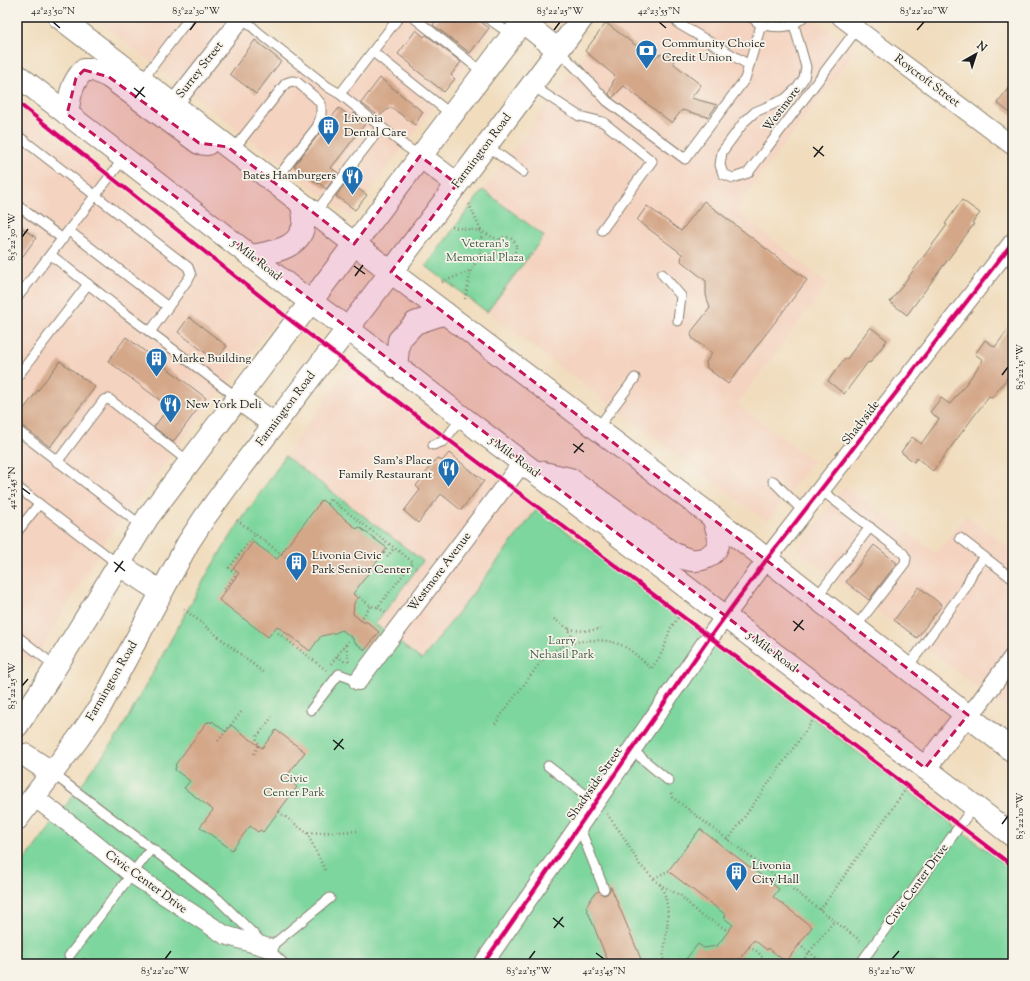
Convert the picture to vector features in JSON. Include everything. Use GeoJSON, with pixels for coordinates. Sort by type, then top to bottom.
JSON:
{"type":"FeatureCollection","features":[{"type":"Feature","properties":{"kind":"main road","name":"Farmington Road"},"geometry":{"type":"LineString","coordinates":[[17,819],[78,739],[100,707],[188,543],[205,517],[583,17]]}},
{"type":"Feature","properties":{"kind":"main road"},"geometry":{"type":"LineString","coordinates":[[69,20],[173,105],[713,517],[1013,751]]}},
{"type":"Feature","properties":{"kind":"main road"},"geometry":{"type":"LineString","coordinates":[[17,726],[56,667],[142,526],[420,156],[521,25],[558,50]]}},
{"type":"Feature","properties":{"kind":"main road"},"geometry":{"type":"LineString","coordinates":[[67,114],[71,89],[76,78],[84,70],[94,70],[109,77],[199,144],[230,149]]}},
{"type":"Feature","properties":{"kind":"main road","name":"5 Mile Road"},"geometry":{"type":"LineString","coordinates":[[17,75],[462,418],[1013,836]]}},
{"type":"Feature","properties":{"kind":"main road"},"geometry":{"type":"LineString","coordinates":[[420,156],[456,184]]}},
{"type":"Feature","properties":{"kind":"main road"},"geometry":{"type":"LineString","coordinates":[[251,256],[270,253],[286,248],[296,240],[303,229],[304,217],[308,208]]}},
{"type":"Feature","properties":{"kind":"main road"},"geometry":{"type":"LineString","coordinates":[[396,367],[400,340],[415,323],[445,313]]}},
{"type":"Feature","properties":{"kind":"main road"},"geometry":{"type":"LineString","coordinates":[[238,398],[274,424]]}},
{"type":"Feature","properties":{"kind":"main road"},"geometry":{"type":"LineString","coordinates":[[527,467],[570,479],[672,553],[687,560],[706,558],[718,545],[718,536],[713,517]]}},
{"type":"Feature","properties":{"kind":"main road"},"geometry":{"type":"LineString","coordinates":[[118,564],[161,592]]}},
{"type":"Feature","properties":{"kind":"main road"},"geometry":{"type":"LineString","coordinates":[[925,768],[958,725],[968,715]]}},
{"type":"Feature","properties":{"kind":"main road"},"geometry":{"type":"LineString","coordinates":[[17,755],[24,755],[52,773]]}},
{"type":"Feature","properties":{"kind":"street","name":"Roycroft Street"},"geometry":{"type":"LineString","coordinates":[[841,17],[862,23],[1013,146]]}},
{"type":"Feature","properties":{"kind":"street","name":"Surrey Street"},"geometry":{"type":"LineString","coordinates":[[173,105],[239,18]]}},
{"type":"Feature","properties":{"kind":"street","name":"Shadyside"},"geometry":{"type":"LineString","coordinates":[[725,617],[767,559],[1013,242]]}},
{"type":"Feature","properties":{"kind":"street","name":"Westmore Avenue"},"geometry":{"type":"LineString","coordinates":[[358,681],[527,467]]}},
{"type":"Feature","properties":{"kind":"street","name":"Shadyside Street"},"geometry":{"type":"LineString","coordinates":[[483,964],[725,617]]}},
{"type":"Feature","properties":{"kind":"street"},"geometry":{"type":"LineString","coordinates":[[968,715],[978,705],[1013,657]]}},
{"type":"Feature","properties":{"kind":"street","name":"Civic Center Drive"},"geometry":{"type":"LineString","coordinates":[[34,797],[132,874],[225,935],[269,948]]}},
{"type":"Feature","properties":{"kind":"lane"},"geometry":{"type":"LineString","coordinates":[[142,80],[190,17]]}},
{"type":"Feature","properties":{"kind":"lane"},"geometry":{"type":"LineString","coordinates":[[340,94],[399,17]]}},
{"type":"Feature","properties":{"kind":"lane"},"geometry":{"type":"LineString","coordinates":[[414,17],[484,73]]}},
{"type":"Feature","properties":{"kind":"lane"},"geometry":{"type":"LineString","coordinates":[[486,17],[521,25]]}},
{"type":"Feature","properties":{"kind":"lane"},"geometry":{"type":"LineString","coordinates":[[674,17],[679,24],[749,65]]}},
{"type":"Feature","properties":{"kind":"lane"},"geometry":{"type":"LineString","coordinates":[[751,17],[761,25],[782,27],[794,25],[803,17]]}},
{"type":"Feature","properties":{"kind":"lane"},"geometry":{"type":"LineString","coordinates":[[239,18],[420,156]]}},
{"type":"Feature","properties":{"kind":"lane","name":"Westmore"},"geometry":{"type":"LineString","coordinates":[[794,25],[806,68],[804,78],[798,87],[785,99],[755,112],[744,122],[722,152],[720,165],[723,174],[733,178],[748,173],[862,23]]}},
{"type":"Feature","properties":{"kind":"lane"},"geometry":{"type":"LineString","coordinates":[[558,50],[581,72],[607,101],[685,159],[745,79],[761,25]]}},
{"type":"Feature","properties":{"kind":"lane"},"geometry":{"type":"LineString","coordinates":[[373,52],[452,115]]}},
{"type":"Feature","properties":{"kind":"lane"},"geometry":{"type":"LineString","coordinates":[[230,149],[286,83],[292,81],[297,82],[316,98],[320,104],[321,116],[317,126],[274,182]]}},
{"type":"Feature","properties":{"kind":"lane"},"geometry":{"type":"LineString","coordinates":[[531,85],[579,116],[602,122],[652,161],[602,230]]}},
{"type":"Feature","properties":{"kind":"lane"},"geometry":{"type":"LineString","coordinates":[[308,208],[381,127]]}},
{"type":"Feature","properties":{"kind":"lane"},"geometry":{"type":"LineString","coordinates":[[17,135],[188,267],[191,275],[150,332]]}},
{"type":"Feature","properties":{"kind":"lane"},"geometry":{"type":"LineString","coordinates":[[486,145],[523,172]]}},
{"type":"Feature","properties":{"kind":"lane"},"geometry":{"type":"LineString","coordinates":[[17,298],[124,158]]}},
{"type":"Feature","properties":{"kind":"lane"},"geometry":{"type":"LineString","coordinates":[[17,205],[63,239]]}},
{"type":"Feature","properties":{"kind":"lane"},"geometry":{"type":"LineString","coordinates":[[69,231],[168,307]]}},
{"type":"Feature","properties":{"kind":"lane"},"geometry":{"type":"LineString","coordinates":[[51,255],[126,314],[238,398]]}},
{"type":"Feature","properties":{"kind":"lane"},"geometry":{"type":"LineString","coordinates":[[662,274],[681,296],[678,321]]}},
{"type":"Feature","properties":{"kind":"lane"},"geometry":{"type":"LineString","coordinates":[[17,377],[88,284]]}},
{"type":"Feature","properties":{"kind":"lane"},"geometry":{"type":"LineString","coordinates":[[597,429],[635,378]]}},
{"type":"Feature","properties":{"kind":"lane"},"geometry":{"type":"LineString","coordinates":[[57,462],[104,400],[109,399],[189,462]]}},
{"type":"Feature","properties":{"kind":"lane"},"geometry":{"type":"LineString","coordinates":[[433,445],[444,441],[462,418]]}},
{"type":"Feature","properties":{"kind":"lane"},"geometry":{"type":"LineString","coordinates":[[17,430],[142,526]]}},
{"type":"Feature","properties":{"kind":"lane"},"geometry":{"type":"LineString","coordinates":[[773,481],[804,512]]}},
{"type":"Feature","properties":{"kind":"lane"},"geometry":{"type":"LineString","coordinates":[[17,487],[118,564]]}},
{"type":"Feature","properties":{"kind":"lane"},"geometry":{"type":"LineString","coordinates":[[821,490],[903,553],[906,558],[905,564],[855,628]]}},
{"type":"Feature","properties":{"kind":"lane"},"geometry":{"type":"LineString","coordinates":[[17,532],[39,504]]}},
{"type":"Feature","properties":{"kind":"lane"},"geometry":{"type":"LineString","coordinates":[[816,598],[870,527]]}},
{"type":"Feature","properties":{"kind":"lane"},"geometry":{"type":"LineString","coordinates":[[960,538],[1013,579]]}},
{"type":"Feature","properties":{"kind":"lane"},"geometry":{"type":"LineString","coordinates":[[907,669],[966,587],[973,571],[984,556]]}},
{"type":"Feature","properties":{"kind":"lane"},"geometry":{"type":"LineString","coordinates":[[17,636],[56,667]]}},
{"type":"Feature","properties":{"kind":"lane"},"geometry":{"type":"LineString","coordinates":[[311,710],[339,674],[358,681]]}},
{"type":"Feature","properties":{"kind":"lane"},"geometry":{"type":"LineString","coordinates":[[632,750],[669,781]]}},
{"type":"Feature","properties":{"kind":"lane"},"geometry":{"type":"LineString","coordinates":[[548,766],[595,802]]}},
{"type":"Feature","properties":{"kind":"lane"},"geometry":{"type":"LineString","coordinates":[[52,773],[218,900],[284,964]]}},
{"type":"Feature","properties":{"kind":"lane","name":"Civic Center Drive"},"geometry":{"type":"LineString","coordinates":[[860,964],[974,806]]}},
{"type":"Feature","properties":{"kind":"lane"},"geometry":{"type":"LineString","coordinates":[[579,825],[604,889]]}},
{"type":"Feature","properties":{"kind":"lane"},"geometry":{"type":"LineString","coordinates":[[69,956],[151,849]]}},
{"type":"Feature","properties":{"kind":"lane"},"geometry":{"type":"LineString","coordinates":[[269,948],[330,898]]}},
{"type":"Feature","properties":{"kind":"path"},"geometry":{"type":"LineString","coordinates":[[465,299],[471,270],[478,259],[482,246],[481,231],[469,204]]}},
{"type":"Feature","properties":{"kind":"path"},"geometry":{"type":"LineString","coordinates":[[452,227],[481,231],[498,240]]}},
{"type":"Feature","properties":{"kind":"path"},"geometry":{"type":"LineString","coordinates":[[505,236],[513,239],[516,250],[514,254],[507,258],[499,255],[497,252],[496,244],[498,240],[505,236]]}},
{"type":"Feature","properties":{"kind":"path"},"geometry":{"type":"LineString","coordinates":[[478,259],[497,252]]}},
{"type":"Feature","properties":{"kind":"path"},"geometry":{"type":"LineString","coordinates":[[442,282],[471,270]]}},
{"type":"Feature","properties":{"kind":"path"},"geometry":{"type":"LineString","coordinates":[[327,504],[330,499],[413,562],[378,607]]}},
{"type":"Feature","properties":{"kind":"path"},"geometry":{"type":"LineString","coordinates":[[237,520],[293,563]]}},
{"type":"Feature","properties":{"kind":"path"},"geometry":{"type":"LineString","coordinates":[[224,592],[223,591],[236,574],[229,568],[256,534]]}},
{"type":"Feature","properties":{"kind":"path"},"geometry":{"type":"LineString","coordinates":[[384,553],[388,556],[394,548]]}},
{"type":"Feature","properties":{"kind":"path"},"geometry":{"type":"LineString","coordinates":[[354,593],[371,606],[378,607],[389,615]]}},
{"type":"Feature","properties":{"kind":"path"},"geometry":{"type":"LineString","coordinates":[[360,620],[371,606]]}},
{"type":"Feature","properties":{"kind":"path"},"geometry":{"type":"LineString","coordinates":[[184,609],[265,674]]}},
{"type":"Feature","properties":{"kind":"path"},"geometry":{"type":"LineString","coordinates":[[673,610],[686,619]]}},
{"type":"Feature","properties":{"kind":"path"},"geometry":{"type":"LineString","coordinates":[[495,724],[538,665],[552,652],[574,642],[603,640],[624,646],[639,657],[651,669],[660,658],[670,629],[680,615]]}},
{"type":"Feature","properties":{"kind":"path"},"geometry":{"type":"LineString","coordinates":[[554,619],[568,629],[583,631],[601,629]]}},
{"type":"Feature","properties":{"kind":"path"},"geometry":{"type":"LineString","coordinates":[[568,629],[574,642]]}},
{"type":"Feature","properties":{"kind":"path"},"geometry":{"type":"LineString","coordinates":[[278,633],[326,670]]}},
{"type":"Feature","properties":{"kind":"path"},"geometry":{"type":"LineString","coordinates":[[323,675],[351,637]]}},
{"type":"Feature","properties":{"kind":"path"},"geometry":{"type":"LineString","coordinates":[[337,656],[350,666],[346,644]]}},
{"type":"Feature","properties":{"kind":"path"},"geometry":{"type":"LineString","coordinates":[[304,653],[307,649]]}},
{"type":"Feature","properties":{"kind":"path"},"geometry":{"type":"LineString","coordinates":[[218,740],[242,711]]}},
{"type":"Feature","properties":{"kind":"path"},"geometry":{"type":"LineString","coordinates":[[810,713],[822,722]]}},
{"type":"Feature","properties":{"kind":"path"},"geometry":{"type":"LineString","coordinates":[[254,754],[259,745],[256,738],[272,717]]}},
{"type":"Feature","properties":{"kind":"path"},"geometry":{"type":"LineString","coordinates":[[728,840],[814,719]]}},
{"type":"Feature","properties":{"kind":"path"},"geometry":{"type":"LineString","coordinates":[[669,781],[672,797],[863,942],[859,948]]}},
{"type":"Feature","properties":{"kind":"path"},"geometry":{"type":"LineString","coordinates":[[820,910],[907,788],[903,783]]}},
{"type":"Feature","properties":{"kind":"path"},"geometry":{"type":"LineString","coordinates":[[595,802],[607,814],[621,833],[640,865],[654,878],[664,893],[668,910],[668,927],[663,964]]}},
{"type":"Feature","properties":{"kind":"path"},"geometry":{"type":"LineString","coordinates":[[279,812],[307,833],[324,870]]}},
{"type":"Feature","properties":{"kind":"path"},"geometry":{"type":"LineString","coordinates":[[307,833],[358,831]]}},
{"type":"Feature","properties":{"kind":"path"},"geometry":{"type":"LineString","coordinates":[[654,878],[668,871]]}},
{"type":"Feature","properties":{"kind":"path"},"geometry":{"type":"LineString","coordinates":[[659,884],[681,896],[700,915],[716,922],[728,931]]}},
{"type":"Feature","properties":{"kind":"path"},"geometry":{"type":"LineString","coordinates":[[800,964],[834,921]]}},
{"type":"Feature","properties":{"kind":"path"},"geometry":{"type":"LineString","coordinates":[[799,945],[825,964]]}},
{"type":"Feature","properties":{"kind":"path"},"geometry":{"type":"LineString","coordinates":[[749,947],[758,952],[767,964]]}},
{"type":"Feature","properties":{"kind":"path"},"geometry":{"type":"LineString","coordinates":[[84,958],[84,964]]}},
{"type":"Feature","properties":{"kind":"highlighted area"},"geometry":{"type":"Polygon","coordinates":[[[84,70],[109,77],[199,143],[228,147],[354,244],[420,156],[457,184],[391,272],[968,715],[925,768],[67,114],[76,78],[84,70]]]}},
{"type":"Feature","properties":{"kind":"shaded area"},"geometry":{"type":"Polygon","coordinates":[[[93,17],[239,17],[340,94],[398,17],[503,17],[350,217],[93,17]]]}},
{"type":"Feature","properties":{"kind":"shaded area"},"geometry":{"type":"Polygon","coordinates":[[[613,17],[812,17],[856,51],[735,209],[828,284],[737,404],[813,461],[767,522],[487,312],[544,236],[483,190],[613,17]]]}},
{"type":"Feature","properties":{"kind":"shaded area"},"geometry":{"type":"Polygon","coordinates":[[[17,108],[282,312],[109,536],[32,664],[17,653],[17,108]]]}},
{"type":"Feature","properties":{"kind":"shaded area"},"geometry":{"type":"Polygon","coordinates":[[[350,365],[537,509],[422,660],[375,624],[423,561],[285,456],[350,365]]]}},
{"type":"Feature","properties":{"kind":"shaded area"},"geometry":{"type":"Polygon","coordinates":[[[845,486],[936,553],[966,515],[1013,551],[1013,714],[797,550],[845,486]]]}},
{"type":"Feature","properties":{"kind":"green space","name":"Veteran's Memorial Plaza"},"geometry":{"type":"Polygon","coordinates":[[[483,190],[544,236],[487,312],[426,266],[483,190]]]}},
{"type":"Feature","properties":{"kind":"green space","name":"Civic Center Park"},"geometry":{"type":"Polygon","coordinates":[[[285,456],[423,561],[375,624],[422,660],[537,509],[1013,870],[1013,964],[17,964],[17,871],[119,734],[210,569],[285,456]]]}},
{"type":"Feature","properties":{"kind":"building"},"geometry":{"type":"Polygon","coordinates":[[[439,17],[474,17],[489,28],[470,53],[433,25],[439,17]]]}},
{"type":"Feature","properties":{"kind":"building","name":"Community Choice Credit Union"},"geometry":{"type":"Polygon","coordinates":[[[606,23],[654,59],[658,55],[667,54],[673,57],[674,64],[701,85],[691,98],[717,105],[708,117],[682,110],[672,123],[624,86],[612,98],[609,94],[615,76],[585,51],[606,23]]]}},
{"type":"Feature","properties":{"kind":"building"},"geometry":{"type":"Polygon","coordinates":[[[416,30],[424,37],[426,35],[461,62],[451,75],[455,79],[444,92],[398,54],[416,30]]]}},
{"type":"Feature","properties":{"kind":"building"},"geometry":{"type":"Polygon","coordinates":[[[255,40],[281,61],[256,94],[230,74],[255,40]]]}},
{"type":"Feature","properties":{"kind":"building"},"geometry":{"type":"Polygon","coordinates":[[[380,78],[423,112],[415,125],[391,107],[379,116],[361,103],[380,78]]]}},
{"type":"Feature","properties":{"kind":"building"},"geometry":{"type":"Polygon","coordinates":[[[1013,82],[1013,115],[997,103],[1013,82]]]}},
{"type":"Feature","properties":{"kind":"building","name":"Livonia Dental Care"},"geometry":{"type":"Polygon","coordinates":[[[339,108],[351,117],[354,113],[366,123],[331,168],[338,173],[326,189],[294,166],[339,108]]]}},
{"type":"Feature","properties":{"kind":"building","name":"Bates Hamburgers"},"geometry":{"type":"Polygon","coordinates":[[[347,181],[367,195],[355,210],[336,196],[347,181]]]}},
{"type":"Feature","properties":{"kind":"building"},"geometry":{"type":"Polygon","coordinates":[[[962,200],[980,213],[972,223],[974,224],[907,315],[890,302],[947,225],[945,224],[962,200]]]}},
{"type":"Feature","properties":{"kind":"building"},"geometry":{"type":"Polygon","coordinates":[[[704,201],[807,280],[728,384],[707,368],[706,362],[712,353],[693,339],[691,335],[692,331],[710,308],[706,295],[706,281],[681,261],[682,254],[637,220],[647,206],[681,231],[704,201]]]}},
{"type":"Feature","properties":{"kind":"building"},"geometry":{"type":"Polygon","coordinates":[[[17,224],[36,238],[17,264],[17,224]]]}},
{"type":"Feature","properties":{"kind":"building"},"geometry":{"type":"Polygon","coordinates":[[[189,317],[227,346],[216,361],[178,332],[189,317]]]}},
{"type":"Feature","properties":{"kind":"building"},"geometry":{"type":"Polygon","coordinates":[[[1013,323],[1013,370],[992,398],[989,396],[933,471],[917,458],[914,462],[901,452],[912,437],[921,444],[939,419],[930,412],[941,398],[950,404],[969,380],[983,360],[975,354],[985,340],[995,347],[1013,323]]]}},
{"type":"Feature","properties":{"kind":"building"},"geometry":{"type":"Polygon","coordinates":[[[870,327],[887,340],[844,394],[828,381],[845,358],[847,359],[870,327]]]}},
{"type":"Feature","properties":{"kind":"building","name":"Marke Building"},"geometry":{"type":"Polygon","coordinates":[[[126,337],[206,398],[173,442],[154,427],[169,407],[108,361],[126,337]]]}},
{"type":"Feature","properties":{"kind":"building"},"geometry":{"type":"Polygon","coordinates":[[[60,361],[95,387],[50,447],[21,425],[17,424],[17,418],[60,361]]]}},
{"type":"Feature","properties":{"kind":"building","name":"Sam's Place Family Restaurant"},"geometry":{"type":"Polygon","coordinates":[[[449,453],[484,481],[461,510],[441,494],[418,523],[404,511],[420,490],[416,486],[437,458],[442,461],[449,453]]]}},
{"type":"Feature","properties":{"kind":"building","name":"Livonia Civic Park Senior Center"},"geometry":{"type":"Polygon","coordinates":[[[322,500],[357,529],[359,527],[387,548],[353,594],[358,598],[354,603],[353,614],[363,622],[367,622],[379,632],[365,650],[342,630],[321,636],[310,651],[277,626],[268,637],[219,600],[239,573],[233,569],[253,542],[277,559],[322,500]]]}},
{"type":"Feature","properties":{"kind":"building"},"geometry":{"type":"Polygon","coordinates":[[[874,545],[897,563],[869,600],[846,582],[874,545]]]}},
{"type":"Feature","properties":{"kind":"building"},"geometry":{"type":"Polygon","coordinates":[[[919,587],[942,605],[917,638],[894,620],[919,587]]]}},
{"type":"Feature","properties":{"kind":"building"},"geometry":{"type":"Polygon","coordinates":[[[209,721],[211,723],[212,721],[226,732],[231,725],[262,748],[276,730],[305,752],[286,777],[297,787],[263,832],[260,830],[258,832],[250,826],[232,850],[200,827],[213,810],[184,788],[190,781],[175,770],[175,765],[209,721]]]}},
{"type":"Feature","properties":{"kind":"building","name":"Livonia City Hall"},"geometry":{"type":"Polygon","coordinates":[[[700,829],[779,889],[773,897],[812,927],[786,962],[768,948],[767,950],[754,940],[736,964],[682,964],[698,944],[704,948],[717,946],[733,925],[724,918],[726,915],[668,871],[700,829]]]}},
{"type":"Feature","properties":{"kind":"building"},"geometry":{"type":"Polygon","coordinates":[[[610,887],[643,964],[609,964],[586,907],[595,893],[599,891],[603,895],[607,894],[610,887]]]}},
{"type":"Feature","properties":{"kind":"cycle path"},"geometry":{"type":"LineString","coordinates":[[17,102],[294,323],[1013,866]]}},
{"type":"Feature","properties":{"kind":"cycle path"},"geometry":{"type":"LineString","coordinates":[[483,964],[710,637],[767,559],[1013,242]]}},
{"type":"Feature","properties":{"kind":"place","name":"Community Choice Credit Union"},"geometry":{"type":"Point","coordinates":[646,70]}},
{"type":"Feature","properties":{"kind":"place","name":"Livonia Dental Care"},"geometry":{"type":"Point","coordinates":[329,146]}},
{"type":"Feature","properties":{"kind":"place","name":"Bates Hamburgers"},"geometry":{"type":"Point","coordinates":[352,196]}},
{"type":"Feature","properties":{"kind":"place","name":"Marke Building"},"geometry":{"type":"Point","coordinates":[157,378]}},
{"type":"Feature","properties":{"kind":"place","name":"New York Deli"},"geometry":{"type":"Point","coordinates":[171,424]}},
{"type":"Feature","properties":{"kind":"place","name":"Sam's Place Family Restaurant"},"geometry":{"type":"Point","coordinates":[448,488]}},
{"type":"Feature","properties":{"kind":"place","name":"Livonia Civic Park Senior Center"},"geometry":{"type":"Point","coordinates":[296,582]}},
{"type":"Feature","properties":{"kind":"place","name":"Livonia City Hall"},"geometry":{"type":"Point","coordinates":[737,892]}},
{"type":"Feature","properties":{"kind":"park label","name":"Larry Nehasil Park"},"geometry":{"type":"Point","coordinates":[562,648]}}]}
